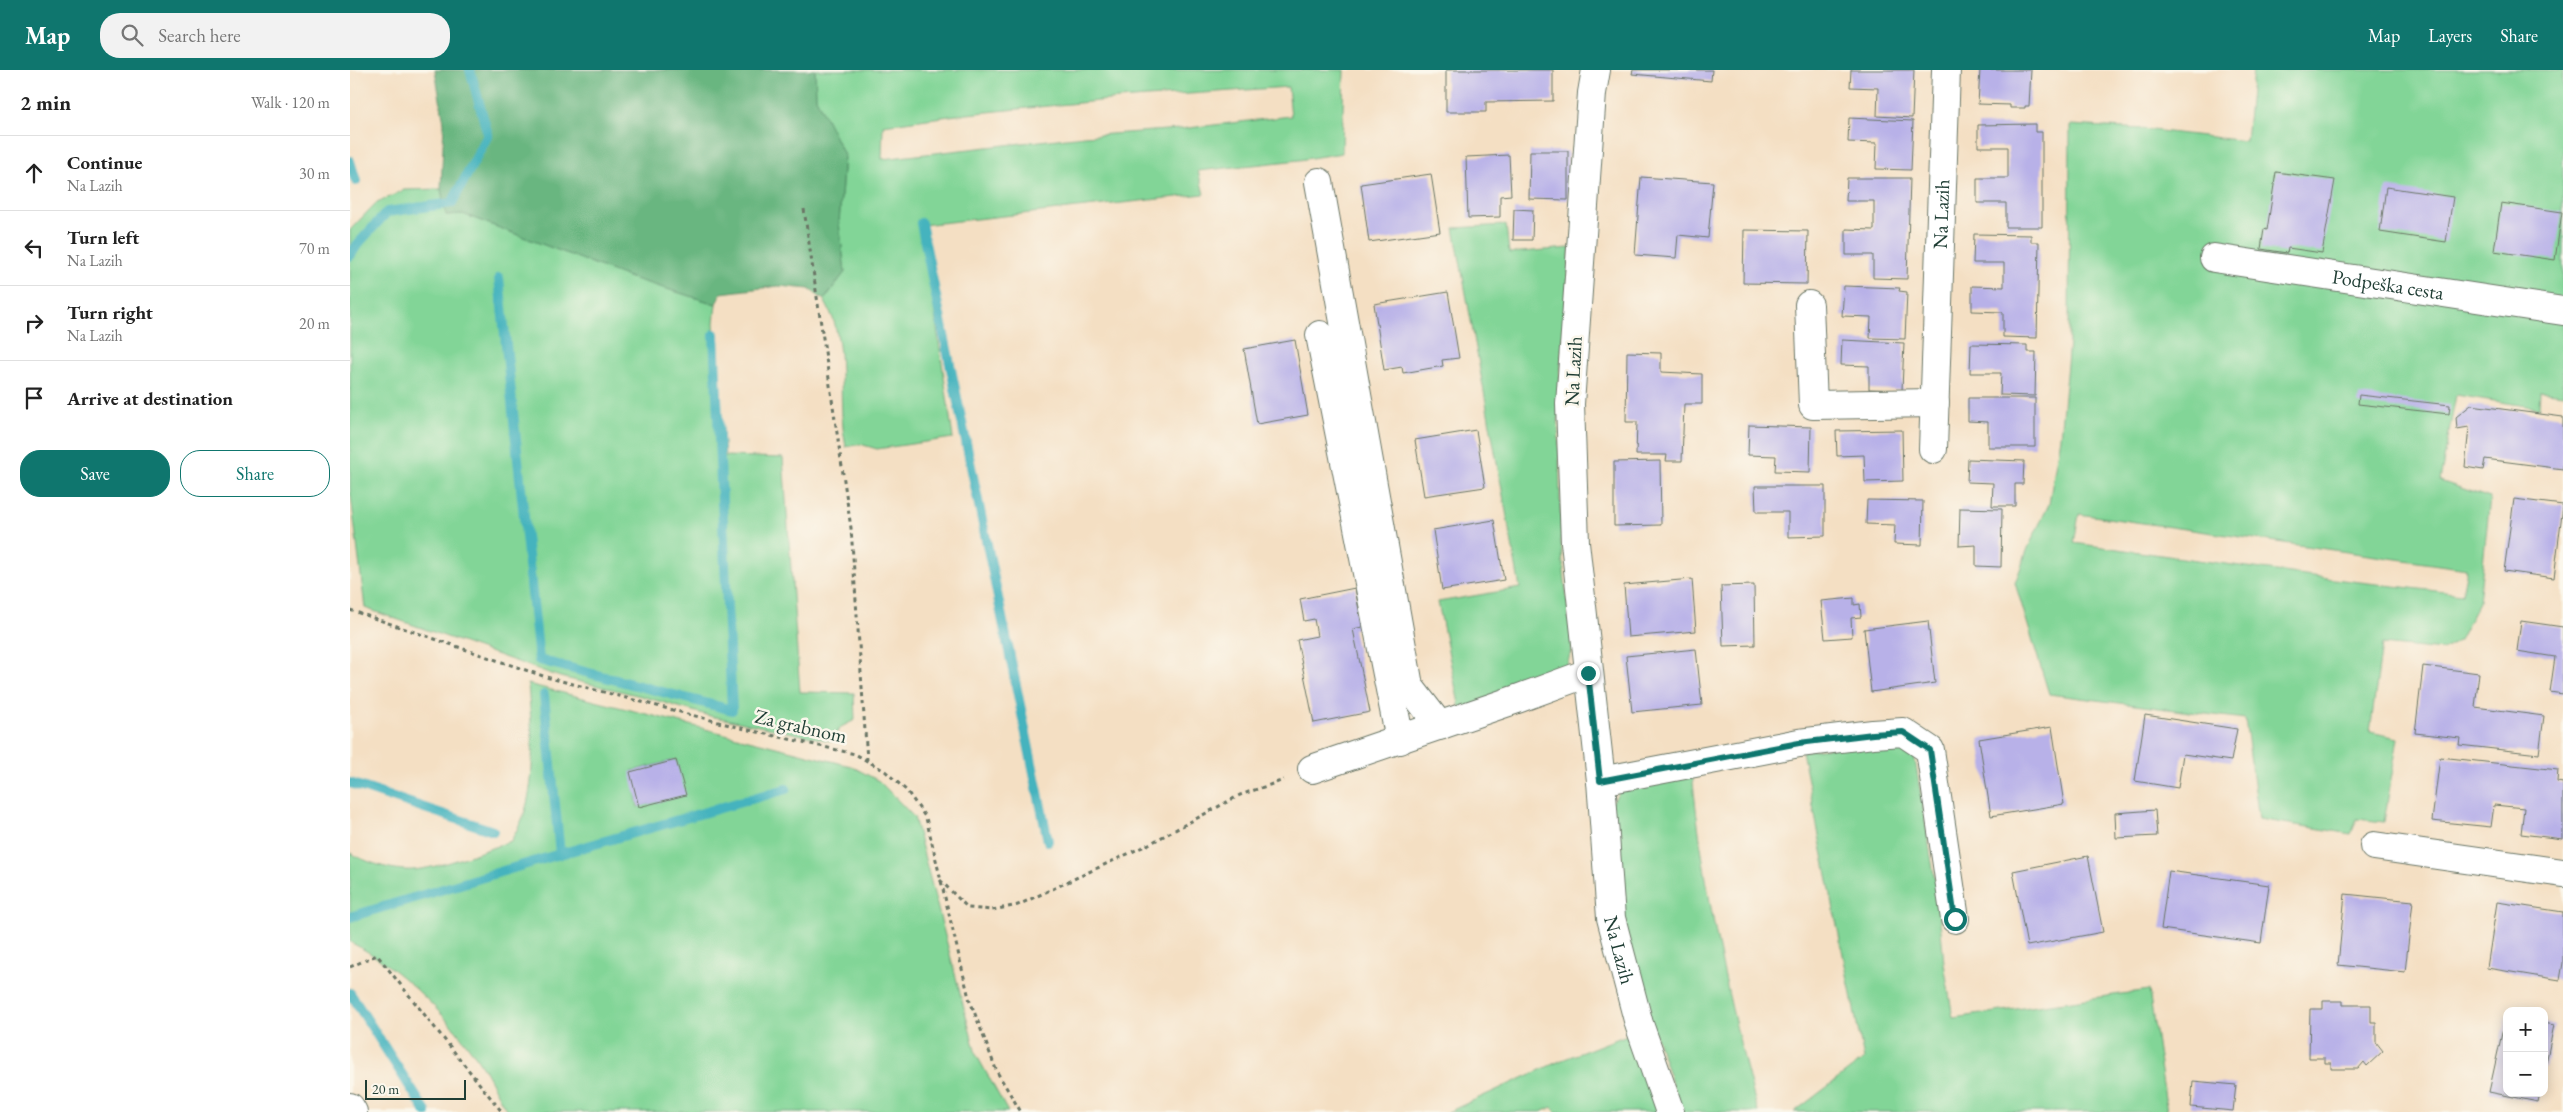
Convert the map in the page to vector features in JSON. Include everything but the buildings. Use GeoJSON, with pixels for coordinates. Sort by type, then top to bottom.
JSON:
{"type":"FeatureCollection","features":[{"type":"Feature","properties":{"kind":"street","name":"Na Lazih"},"geometry":{"type":"LineString","coordinates":[[1596,70],[1592,93],[1570,404],[1575,542],[1600,781],[1611,918],[1640,1024],[1670,1112]]}},
{"type":"Feature","properties":{"kind":"street","name":"Na Lazih"},"geometry":{"type":"LineString","coordinates":[[1933,449],[1946,70]]}},
{"type":"Feature","properties":{"kind":"street"},"geometry":{"type":"LineString","coordinates":[[1319,182],[1409,686],[1440,726]]}},
{"type":"Feature","properties":{"kind":"street","name":"Podpeška cesta"},"geometry":{"type":"LineString","coordinates":[[2214,258],[2563,311]]}},
{"type":"Feature","properties":{"kind":"street"},"geometry":{"type":"LineString","coordinates":[[1809,305],[1814,405],[1935,403]]}},
{"type":"Feature","properties":{"kind":"street"},"geometry":{"type":"LineString","coordinates":[[1320,335],[1400,740]]}},
{"type":"Feature","properties":{"kind":"street"},"geometry":{"type":"LineString","coordinates":[[1312,769],[1400,740],[1588,673]]}},
{"type":"Feature","properties":{"kind":"street"},"geometry":{"type":"LineString","coordinates":[[1600,781],[1799,743],[1903,732],[1930,750],[1955,919]]}},
{"type":"Feature","properties":{"kind":"street"},"geometry":{"type":"LineString","coordinates":[[2374,846],[2563,873]]}},
{"type":"Feature","properties":{"kind":"street"},"geometry":{"type":"LineString","coordinates":[[350,1107],[353,1112]]}},
{"type":"Feature","properties":{"kind":"path"},"geometry":{"type":"LineString","coordinates":[[804,209],[851,528],[868,761]]}},
{"type":"Feature","properties":{"kind":"path","name":"Za grabnom"},"geometry":{"type":"LineString","coordinates":[[350,610],[546,677],[749,730],[855,754],[885,771],[907,791],[926,818],[970,998],[997,1072],[1021,1112]]}},
{"type":"Feature","properties":{"kind":"path"},"geometry":{"type":"LineString","coordinates":[[940,880],[968,908],[992,910],[1018,905],[1149,844],[1240,795],[1312,769]]}},
{"type":"Feature","properties":{"kind":"path"},"geometry":{"type":"LineString","coordinates":[[350,967],[377,955],[502,1112]]}},
{"type":"Feature","properties":{"kind":"green space"},"geometry":{"type":"Polygon","coordinates":[[[435,70],[815,70],[816,98],[844,155],[839,223],[845,272],[824,300],[809,289],[779,286],[721,293],[716,304],[631,278],[463,214],[446,215],[441,189],[444,123],[435,70]]]}},
{"type":"Feature","properties":{"kind":"green space"},"geometry":{"type":"Polygon","coordinates":[[[815,70],[1344,70],[1342,153],[1299,160],[1198,171],[1204,194],[922,225],[953,438],[877,449],[860,444],[846,447],[843,432],[838,340],[833,318],[824,300],[845,272],[839,223],[844,156],[816,98],[815,70]],[[1288,87],[1119,99],[957,115],[883,125],[882,159],[1084,136],[1180,129],[1291,116],[1288,87]]]}},
{"type":"Feature","properties":{"kind":"green space"},"geometry":{"type":"Polygon","coordinates":[[[2253,70],[2563,70],[2563,394],[2540,391],[2539,408],[2456,395],[2440,481],[2490,498],[2479,602],[2459,640],[2443,650],[2382,644],[2370,732],[2398,738],[2384,822],[2357,819],[2351,834],[2259,819],[2245,719],[2049,694],[2015,583],[2028,548],[2049,504],[2060,437],[2069,343],[2070,125],[2143,129],[2246,141],[2253,70]],[[2079,514],[2074,543],[2334,579],[2462,594],[2467,569],[2079,514]]]}},
{"type":"Feature","properties":{"kind":"green space"},"geometry":{"type":"Polygon","coordinates":[[[441,189],[446,215],[463,214],[631,278],[716,304],[714,323],[725,456],[783,458],[800,692],[854,693],[855,720],[841,727],[831,741],[710,716],[641,696],[560,677],[365,608],[350,488],[350,230],[375,204],[404,190],[441,189]]]}},
{"type":"Feature","properties":{"kind":"green space"},"geometry":{"type":"Polygon","coordinates":[[[1506,225],[1509,253],[1570,248],[1558,402],[1561,544],[1572,647],[1565,673],[1460,709],[1438,602],[1520,588],[1454,228],[1506,225]]]}},
{"type":"Feature","properties":{"kind":"green space"},"geometry":{"type":"Polygon","coordinates":[[[528,684],[851,766],[879,781],[914,817],[976,1054],[1008,1112],[508,1112],[473,1053],[443,1016],[407,981],[369,953],[350,942],[350,853],[384,867],[416,870],[458,860],[511,841],[523,817],[531,785],[532,734],[528,684]],[[676,760],[632,771],[638,807],[684,795],[676,760]]]}},
{"type":"Feature","properties":{"kind":"green space"},"geometry":{"type":"Polygon","coordinates":[[[1896,740],[1914,754],[1938,899],[1944,963],[1953,1018],[2149,990],[2167,1112],[1794,1112],[1864,1059],[1802,751],[1896,740]]]}},
{"type":"Feature","properties":{"kind":"green space"},"geometry":{"type":"Polygon","coordinates":[[[1692,772],[1703,858],[1718,944],[1758,1112],[1682,1112],[1647,1011],[1619,909],[1609,807],[1622,788],[1692,772]]]}},
{"type":"Feature","properties":{"kind":"green space"},"geometry":{"type":"Polygon","coordinates":[[[1632,1033],[1660,1112],[1556,1112],[1552,1107],[1541,1112],[1448,1112],[1562,1060],[1632,1033]]]}},
{"type":"Feature","properties":{"kind":"waterway"},"geometry":{"type":"LineString","coordinates":[[350,256],[357,245],[387,212],[452,203],[488,135],[470,70]]}},
{"type":"Feature","properties":{"kind":"waterway"},"geometry":{"type":"LineString","coordinates":[[350,161],[356,181]]}},
{"type":"Feature","properties":{"kind":"waterway"},"geometry":{"type":"LineString","coordinates":[[921,223],[1048,841]]}},
{"type":"Feature","properties":{"kind":"waterway"},"geometry":{"type":"LineString","coordinates":[[499,278],[539,660],[732,710],[714,334]]}},
{"type":"Feature","properties":{"kind":"waterway"},"geometry":{"type":"LineString","coordinates":[[544,695],[560,854]]}},
{"type":"Feature","properties":{"kind":"waterway"},"geometry":{"type":"LineString","coordinates":[[350,783],[493,831]]}},
{"type":"Feature","properties":{"kind":"waterway"},"geometry":{"type":"LineString","coordinates":[[350,917],[786,789]]}},
{"type":"Feature","properties":{"kind":"waterway"},"geometry":{"type":"LineString","coordinates":[[350,993],[426,1112]]}},
{"type":"Feature","properties":{"kind":"route"},"geometry":{"type":"LineString","coordinates":[[1588,673],[1600,781],[1799,743],[1873,734],[1903,732],[1930,750],[1955,919]]}}]}
